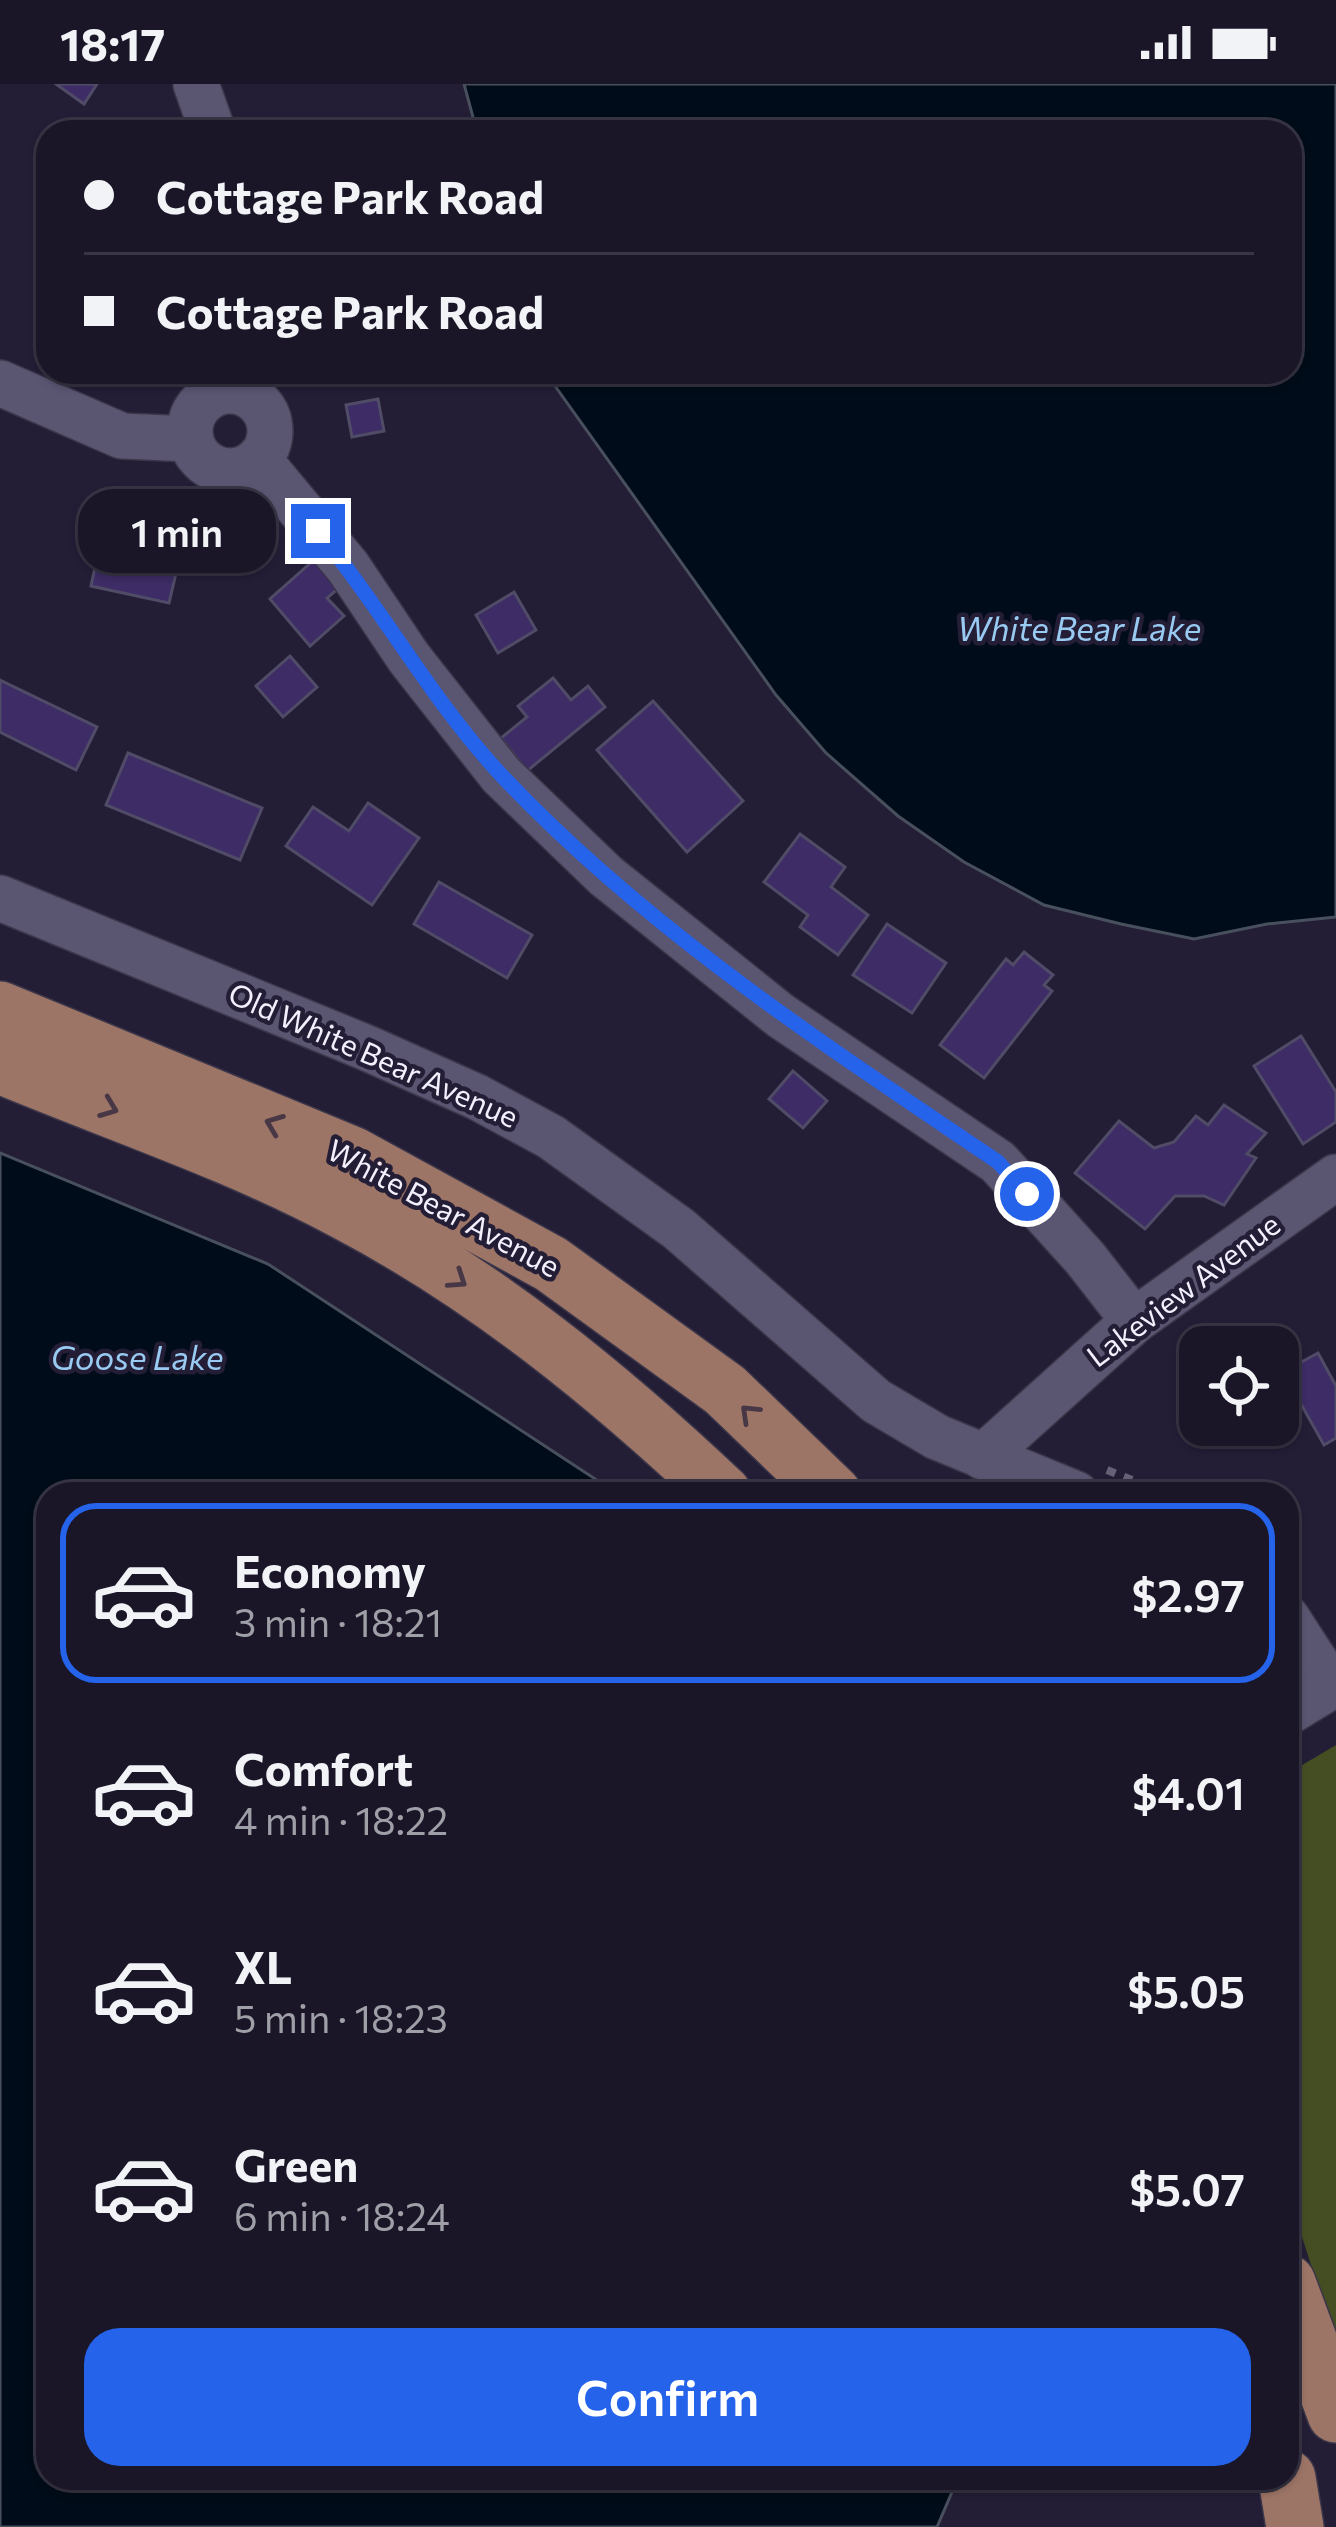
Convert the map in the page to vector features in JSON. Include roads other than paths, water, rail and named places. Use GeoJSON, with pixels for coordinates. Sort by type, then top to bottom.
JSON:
{"type":"FeatureCollection","features":[{"type":"Feature","properties":{"kind":"main road","name":"White Bear Avenue"},"geometry":{"type":"LineString","coordinates":[[0,1010],[143,1073],[352,1155],[551,1264],[725,1390],[821,1482]]}},
{"type":"Feature","properties":{"kind":"main road","name":"White Bear Avenue"},"geometry":{"type":"LineString","coordinates":[[0,1065],[207,1147],[345,1211],[538,1335],[659,1433],[710,1482]]}},
{"type":"Feature","properties":{"kind":"main road"},"geometry":{"type":"LineString","coordinates":[[1299,2315],[1336,2414]]}},
{"type":"Feature","properties":{"kind":"main road"},"geometry":{"type":"LineString","coordinates":[[1289,2490],[1294,2527]]}},
{"type":"Feature","properties":{"kind":"street"},"geometry":{"type":"LineString","coordinates":[[196,84],[209,120]]}},
{"type":"Feature","properties":{"kind":"street"},"geometry":{"type":"LineString","coordinates":[[0,383],[122,436],[190,439]]}},
{"type":"Feature","properties":{"kind":"street"},"geometry":{"type":"LineString","coordinates":[[240,384],[203,400],[194,411],[190,439],[195,452],[213,469],[238,471],[258,459],[270,439],[271,424],[246,384]]}},
{"type":"Feature","properties":{"kind":"street"},"geometry":{"type":"LineString","coordinates":[[258,459],[347,567],[409,658],[501,775],[606,876],[781,1016],[998,1162],[1085,1258],[1134,1322]]}},
{"type":"Feature","properties":{"kind":"street","name":"Old White Bear Avenue"},"geometry":{"type":"LineString","coordinates":[[0,898],[477,1096],[551,1137],[663,1216],[876,1401],[983,1457],[1046,1482]]}},
{"type":"Feature","properties":{"kind":"street","name":"Lakeview Avenue"},"geometry":{"type":"LineString","coordinates":[[983,1457],[1134,1322],[1336,1177]]}},
{"type":"Feature","properties":{"kind":"street"},"geometry":{"type":"LineString","coordinates":[[1299,1635],[1334,1685],[1299,1706]]}},
{"type":"Feature","properties":{"kind":"water","name":"White Bear Lake"},"geometry":{"type":"Polygon","coordinates":[[[464,84],[1336,84],[1336,917],[1267,924],[1194,939],[1044,905],[964,862],[898,816],[826,753],[776,695],[554,384],[1302,384],[1302,120],[474,120],[464,84]]]}},
{"type":"Feature","properties":{"kind":"water","name":"Goose Lake"},"geometry":{"type":"Polygon","coordinates":[[[0,1153],[268,1264],[600,1482],[36,1482],[36,2490],[953,2490],[937,2527],[0,2527],[0,1153]]]}}]}
